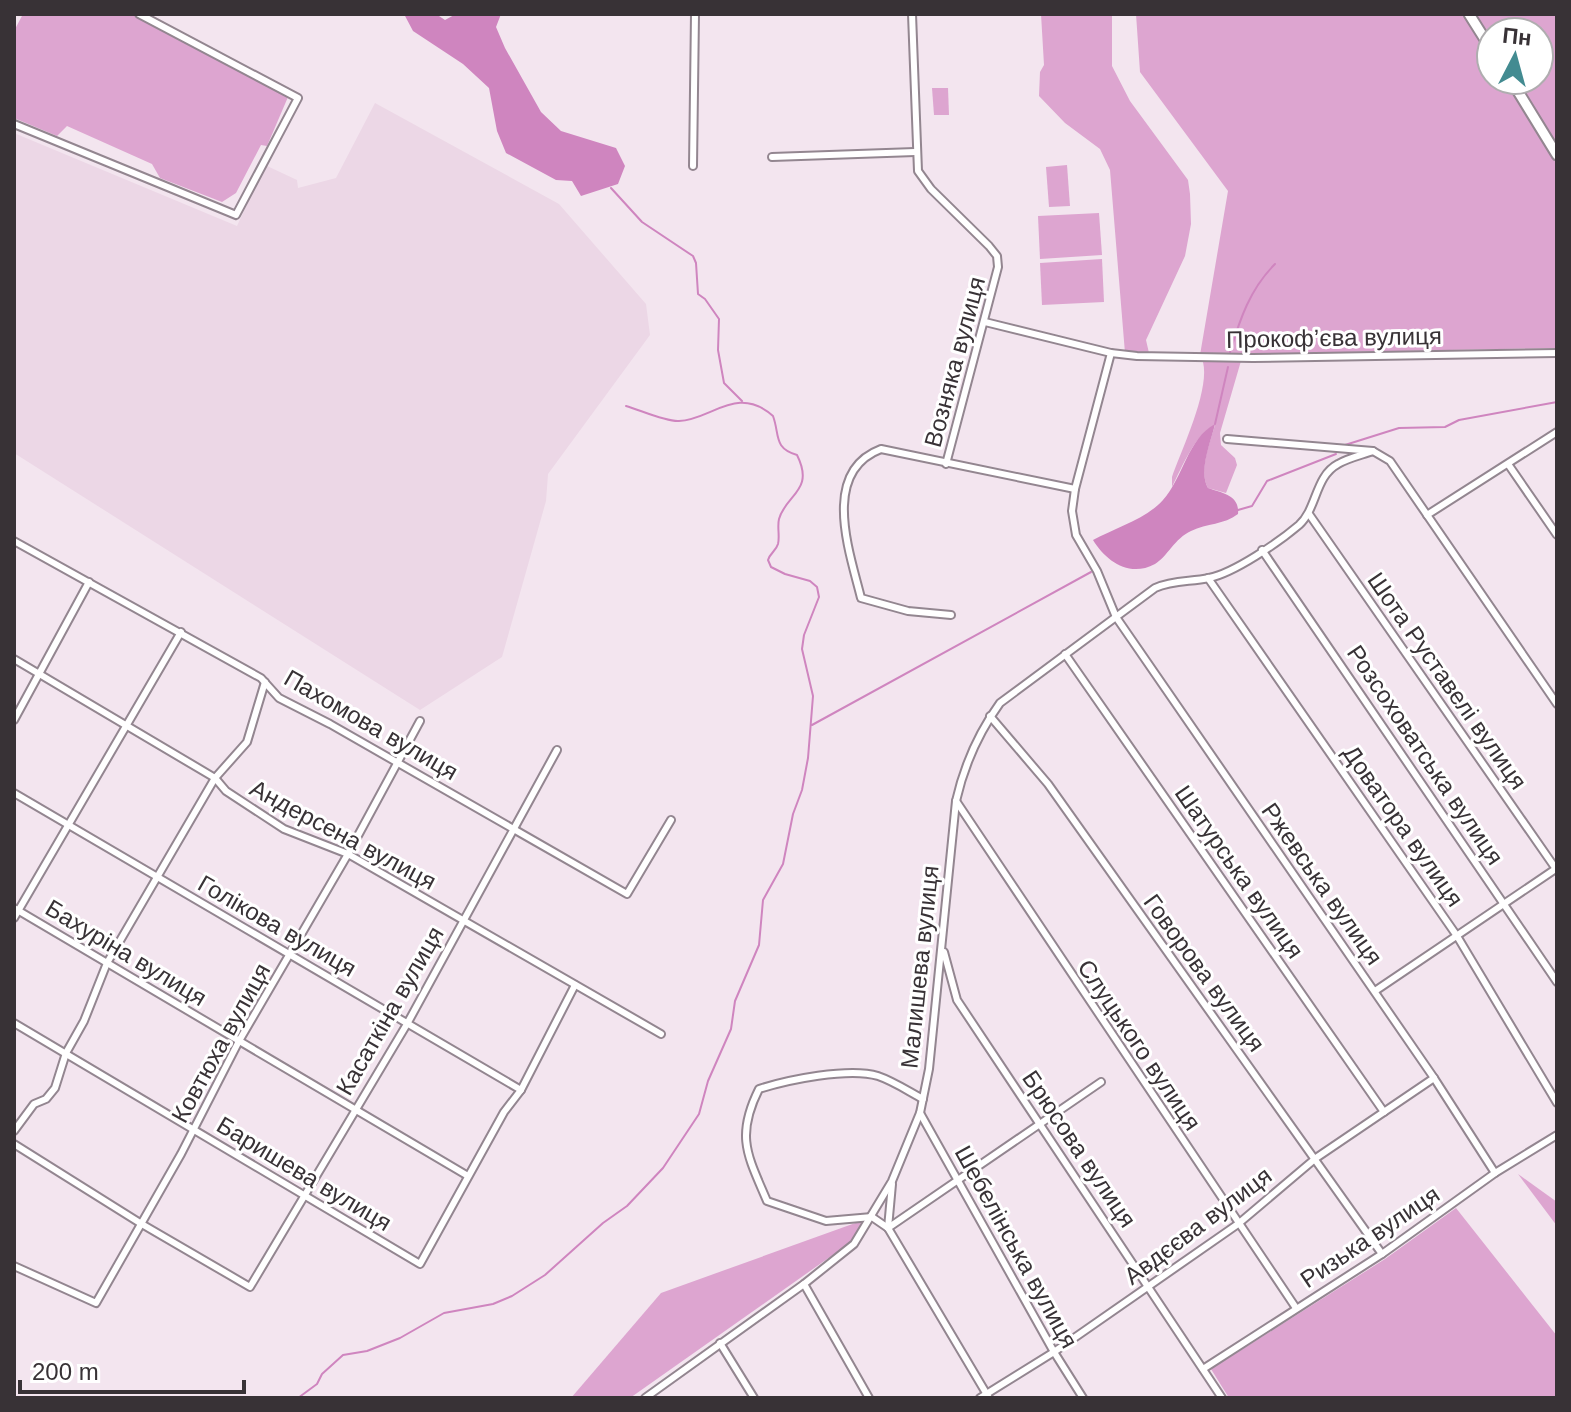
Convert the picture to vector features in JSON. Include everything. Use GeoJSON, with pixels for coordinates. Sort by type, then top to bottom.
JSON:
{"type":"FeatureCollection","features":[{"type":"Feature","properties":{"kind":"main road"},"geometry":{"type":"LineString","coordinates":[[1521,96],[1557,155]]}},
{"type":"Feature","properties":{"kind":"street"},"geometry":{"type":"LineString","coordinates":[[14,124],[236,215],[298,98],[139,14]]}},
{"type":"Feature","properties":{"kind":"street"},"geometry":{"type":"LineString","coordinates":[[693,166],[695,14]]}},
{"type":"Feature","properties":{"kind":"street","name":"Возняка вулиця"},"geometry":{"type":"LineString","coordinates":[[912,14],[918,171],[923,180],[997,256],[997,278],[946,464]]}},
{"type":"Feature","properties":{"kind":"street"},"geometry":{"type":"LineString","coordinates":[[772,157],[915,152]]}},
{"type":"Feature","properties":{"kind":"street","name":"Прокоф’єва вулиця"},"geometry":{"type":"LineString","coordinates":[[985,322],[1111,353],[1152,357],[1557,353]]}},
{"type":"Feature","properties":{"kind":"street","name":"Ржевська вулиця"},"geometry":{"type":"LineString","coordinates":[[1111,353],[1075,489],[1072,511],[1076,535],[1097,571],[1116,617],[1375,991],[1495,1173]]}},
{"type":"Feature","properties":{"kind":"street"},"geometry":{"type":"LineString","coordinates":[[1427,515],[1557,432]]}},
{"type":"Feature","properties":{"kind":"street"},"geometry":{"type":"LineString","coordinates":[[1227,439],[1373,451],[1390,461],[1557,704]]}},
{"type":"Feature","properties":{"kind":"street"},"geometry":{"type":"LineString","coordinates":[[951,615],[908,611],[861,598],[844,526],[844,499],[851,475],[860,462],[871,452],[881,449],[1075,489]]}},
{"type":"Feature","properties":{"kind":"street"},"geometry":{"type":"LineString","coordinates":[[1309,514],[1321,484],[1336,465],[1373,451]]}},
{"type":"Feature","properties":{"kind":"street"},"geometry":{"type":"LineString","coordinates":[[1508,464],[1557,535]]}},
{"type":"Feature","properties":{"kind":"street","name":"Малишева вулиця"},"geometry":{"type":"LineString","coordinates":[[645,1398],[804,1284],[854,1244],[892,1181],[923,1099],[937,1003],[956,801],[964,769],[990,716],[1011,693],[1155,588],[1168,582],[1208,578],[1231,571],[1309,514]]}},
{"type":"Feature","properties":{"kind":"street","name":"Шота Руставелі вулиця"},"geometry":{"type":"LineString","coordinates":[[1309,514],[1556,869]]}},
{"type":"Feature","properties":{"kind":"street","name":"Пахомова вулиця"},"geometry":{"type":"LineString","coordinates":[[14,541],[181,632],[265,682],[279,698],[627,894],[671,820]]}},
{"type":"Feature","properties":{"kind":"street","name":"Розсоховатська вулиця"},"geometry":{"type":"LineString","coordinates":[[1262,550],[1557,982]]}},
{"type":"Feature","properties":{"kind":"street","name":"Доватора вулиця"},"geometry":{"type":"LineString","coordinates":[[1208,578],[1457,936],[1557,1103]]}},
{"type":"Feature","properties":{"kind":"street"},"geometry":{"type":"LineString","coordinates":[[14,720],[89,582]]}},
{"type":"Feature","properties":{"kind":"street"},"geometry":{"type":"LineString","coordinates":[[14,918],[16,909],[128,726],[181,632]]}},
{"type":"Feature","properties":{"kind":"street","name":"Шатурська вулиця"},"geometry":{"type":"LineString","coordinates":[[1065,654],[1384,1112]]}},
{"type":"Feature","properties":{"kind":"street","name":"Андерсена вулиця"},"geometry":{"type":"LineString","coordinates":[[14,659],[215,778],[226,791],[284,829],[348,854],[661,1034]]}},
{"type":"Feature","properties":{"kind":"street"},"geometry":{"type":"LineString","coordinates":[[14,1131],[34,1104],[46,1099],[55,1088],[66,1053],[84,1021],[107,963],[215,778],[247,742],[265,682]]}},
{"type":"Feature","properties":{"kind":"street","name":"Говорова вулиця"},"geometry":{"type":"LineString","coordinates":[[990,716],[1048,784],[1382,1254]]}},
{"type":"Feature","properties":{"kind":"street","name":"Ковтюха вулиця"},"geometry":{"type":"LineString","coordinates":[[14,1266],[96,1303],[194,1129],[239,1041],[348,854],[420,721]]}},
{"type":"Feature","properties":{"kind":"street","name":"Касаткіна вулиця"},"geometry":{"type":"LineString","coordinates":[[140,1223],[250,1287],[407,1024],[557,750]]}},
{"type":"Feature","properties":{"kind":"street","name":"Голікова вулиця"},"geometry":{"type":"LineString","coordinates":[[14,793],[521,1090]]}},
{"type":"Feature","properties":{"kind":"street","name":"Слуцького вулиця"},"geometry":{"type":"LineString","coordinates":[[956,801],[1296,1308]]}},
{"type":"Feature","properties":{"kind":"street"},"geometry":{"type":"LineString","coordinates":[[952,833],[969,823]]}},
{"type":"Feature","properties":{"kind":"street"},"geometry":{"type":"LineString","coordinates":[[1375,991],[1556,869]]}},
{"type":"Feature","properties":{"kind":"street","name":"Бахуріна вулиця"},"geometry":{"type":"LineString","coordinates":[[16,909],[468,1176]]}},
{"type":"Feature","properties":{"kind":"street","name":"Брюсова вулиця"},"geometry":{"type":"LineString","coordinates":[[942,945],[957,1000],[1222,1398]]}},
{"type":"Feature","properties":{"kind":"street"},"geometry":{"type":"LineString","coordinates":[[468,1176],[504,1112],[521,1090],[575,985]]}},
{"type":"Feature","properties":{"kind":"street"},"geometry":{"type":"LineString","coordinates":[[937,1003],[957,1000]]}},
{"type":"Feature","properties":{"kind":"street","name":"Баришева вулиця"},"geometry":{"type":"LineString","coordinates":[[14,1023],[420,1264],[468,1176]]}},
{"type":"Feature","properties":{"kind":"street"},"geometry":{"type":"LineString","coordinates":[[923,1099],[885,1079],[854,1073],[780,1082],[759,1089],[752,1102],[745,1147],[767,1201],[826,1221],[872,1217],[888,1228],[985,1396]]}},
{"type":"Feature","properties":{"kind":"street","name":"Авдєєва вулиця"},"geometry":{"type":"LineString","coordinates":[[985,1396],[1054,1352],[1238,1224],[1316,1158],[1434,1078]]}},
{"type":"Feature","properties":{"kind":"street"},"geometry":{"type":"LineString","coordinates":[[888,1228],[1101,1082]]}},
{"type":"Feature","properties":{"kind":"street","name":"Шебелінська вулиця"},"geometry":{"type":"LineString","coordinates":[[920,1113],[1083,1398]]}},
{"type":"Feature","properties":{"kind":"street","name":"Ризька вулиця"},"geometry":{"type":"LineString","coordinates":[[1203,1369],[1382,1254],[1495,1173],[1557,1135]]}},
{"type":"Feature","properties":{"kind":"street"},"geometry":{"type":"LineString","coordinates":[[14,1144],[140,1223]]}},
{"type":"Feature","properties":{"kind":"street"},"geometry":{"type":"LineString","coordinates":[[888,1228],[892,1181]]}},
{"type":"Feature","properties":{"kind":"street"},"geometry":{"type":"LineString","coordinates":[[804,1284],[869,1398]]}},
{"type":"Feature","properties":{"kind":"street"},"geometry":{"type":"LineString","coordinates":[[720,1343],[754,1398]]}},
{"type":"Feature","properties":{"kind":"shaded area"},"geometry":{"type":"Polygon","coordinates":[[[23,14],[131,14],[288,97],[267,146],[261,145],[236,193],[222,202],[160,178],[152,164],[67,126],[57,136],[14,118],[14,31],[23,14]]]}},
{"type":"Feature","properties":{"kind":"shaded area"},"geometry":{"type":"Polygon","coordinates":[[[404,14],[436,14],[445,20],[456,14],[501,14],[496,27],[541,112],[561,131],[616,148],[625,166],[618,184],[581,196],[572,181],[556,180],[506,153],[497,131],[489,88],[463,64],[413,31],[404,14]]]}},
{"type":"Feature","properties":{"kind":"shaded area"},"geometry":{"type":"Polygon","coordinates":[[[1041,14],[1112,14],[1112,66],[1130,101],[1188,180],[1191,224],[1185,256],[1146,340],[1149,353],[1125,353],[1110,170],[1100,149],[1065,123],[1039,96],[1040,72],[1044,65],[1041,14]]]}},
{"type":"Feature","properties":{"kind":"shaded area"},"geometry":{"type":"Polygon","coordinates":[[[1136,14],[1557,14],[1557,348],[1243,354],[1220,433],[1221,445],[1235,458],[1237,465],[1226,493],[1208,488],[1205,481],[1206,457],[1215,425],[1195,443],[1172,487],[1172,477],[1201,397],[1204,366],[1200,355],[1228,191],[1140,72],[1136,14]]]}},
{"type":"Feature","properties":{"kind":"shaded area"},"geometry":{"type":"Polygon","coordinates":[[[932,88],[948,88],[949,115],[934,115],[932,88]]]}},
{"type":"Feature","properties":{"kind":"shaded area"},"geometry":{"type":"Polygon","coordinates":[[[375,103],[559,204],[646,304],[650,335],[548,474],[546,501],[502,657],[420,710],[14,453],[14,133],[237,226],[265,165],[297,180],[298,188],[336,178],[375,103]]]}},
{"type":"Feature","properties":{"kind":"shaded area"},"geometry":{"type":"Polygon","coordinates":[[[1067,165],[1070,206],[1049,207],[1046,167],[1067,165]]]}},
{"type":"Feature","properties":{"kind":"shaded area"},"geometry":{"type":"Polygon","coordinates":[[[1099,213],[1102,255],[1040,259],[1038,216],[1099,213]]]}},
{"type":"Feature","properties":{"kind":"shaded area"},"geometry":{"type":"Polygon","coordinates":[[[1102,259],[1104,302],[1042,305],[1040,263],[1102,259]]]}},
{"type":"Feature","properties":{"kind":"shaded area"},"geometry":{"type":"Polygon","coordinates":[[[1215,424],[1205,465],[1205,481],[1208,488],[1233,499],[1238,514],[1185,534],[1159,561],[1145,568],[1127,568],[1111,561],[1093,540],[1156,507],[1170,491],[1198,439],[1215,424]]]}},
{"type":"Feature","properties":{"kind":"shaded area"},"geometry":{"type":"Polygon","coordinates":[[[1518,1174],[1557,1202],[1557,1226],[1518,1174]]]}},
{"type":"Feature","properties":{"kind":"shaded area"},"geometry":{"type":"Polygon","coordinates":[[[1456,1208],[1557,1336],[1557,1398],[1229,1398],[1211,1369],[1385,1259],[1456,1208]]]}},
{"type":"Feature","properties":{"kind":"shaded area"},"geometry":{"type":"Polygon","coordinates":[[[872,1217],[854,1240],[630,1398],[571,1398],[661,1293],[872,1217]]]}},
{"type":"Feature","properties":{"kind":"waterway"},"geometry":{"type":"LineString","coordinates":[[611,188],[642,222],[693,256],[698,294],[719,319],[718,350],[724,383],[742,401]]}},
{"type":"Feature","properties":{"kind":"waterway"},"geometry":{"type":"LineString","coordinates":[[1230,352],[1252,294],[1275,264]]}},
{"type":"Feature","properties":{"kind":"waterway"},"geometry":{"type":"LineString","coordinates":[[1215,424],[1228,367]]}},
{"type":"Feature","properties":{"kind":"waterway"},"geometry":{"type":"LineString","coordinates":[[1345,445],[1399,428],[1445,427],[1459,420],[1557,402]]}},
{"type":"Feature","properties":{"kind":"waterway"},"geometry":{"type":"LineString","coordinates":[[298,1398],[317,1384],[322,1374],[343,1355],[367,1351],[400,1338],[444,1313],[493,1304],[512,1296],[545,1275],[603,1223],[627,1206],[663,1168],[699,1114],[708,1081],[731,1029],[735,1001],[759,945],[763,900],[783,864],[808,758],[813,696],[802,649],[804,635],[819,597],[817,587],[810,581],[771,567],[768,560],[778,544],[778,522],[801,484],[802,467],[797,455],[781,445],[773,416],[760,407],[736,403],[691,419],[674,421],[626,406]]}},
{"type":"Feature","properties":{"kind":"waterway"},"geometry":{"type":"LineString","coordinates":[[1238,510],[1252,506],[1267,481],[1336,454]]}},
{"type":"Feature","properties":{"kind":"waterway"},"geometry":{"type":"LineString","coordinates":[[812,725],[1091,572]]}}]}
